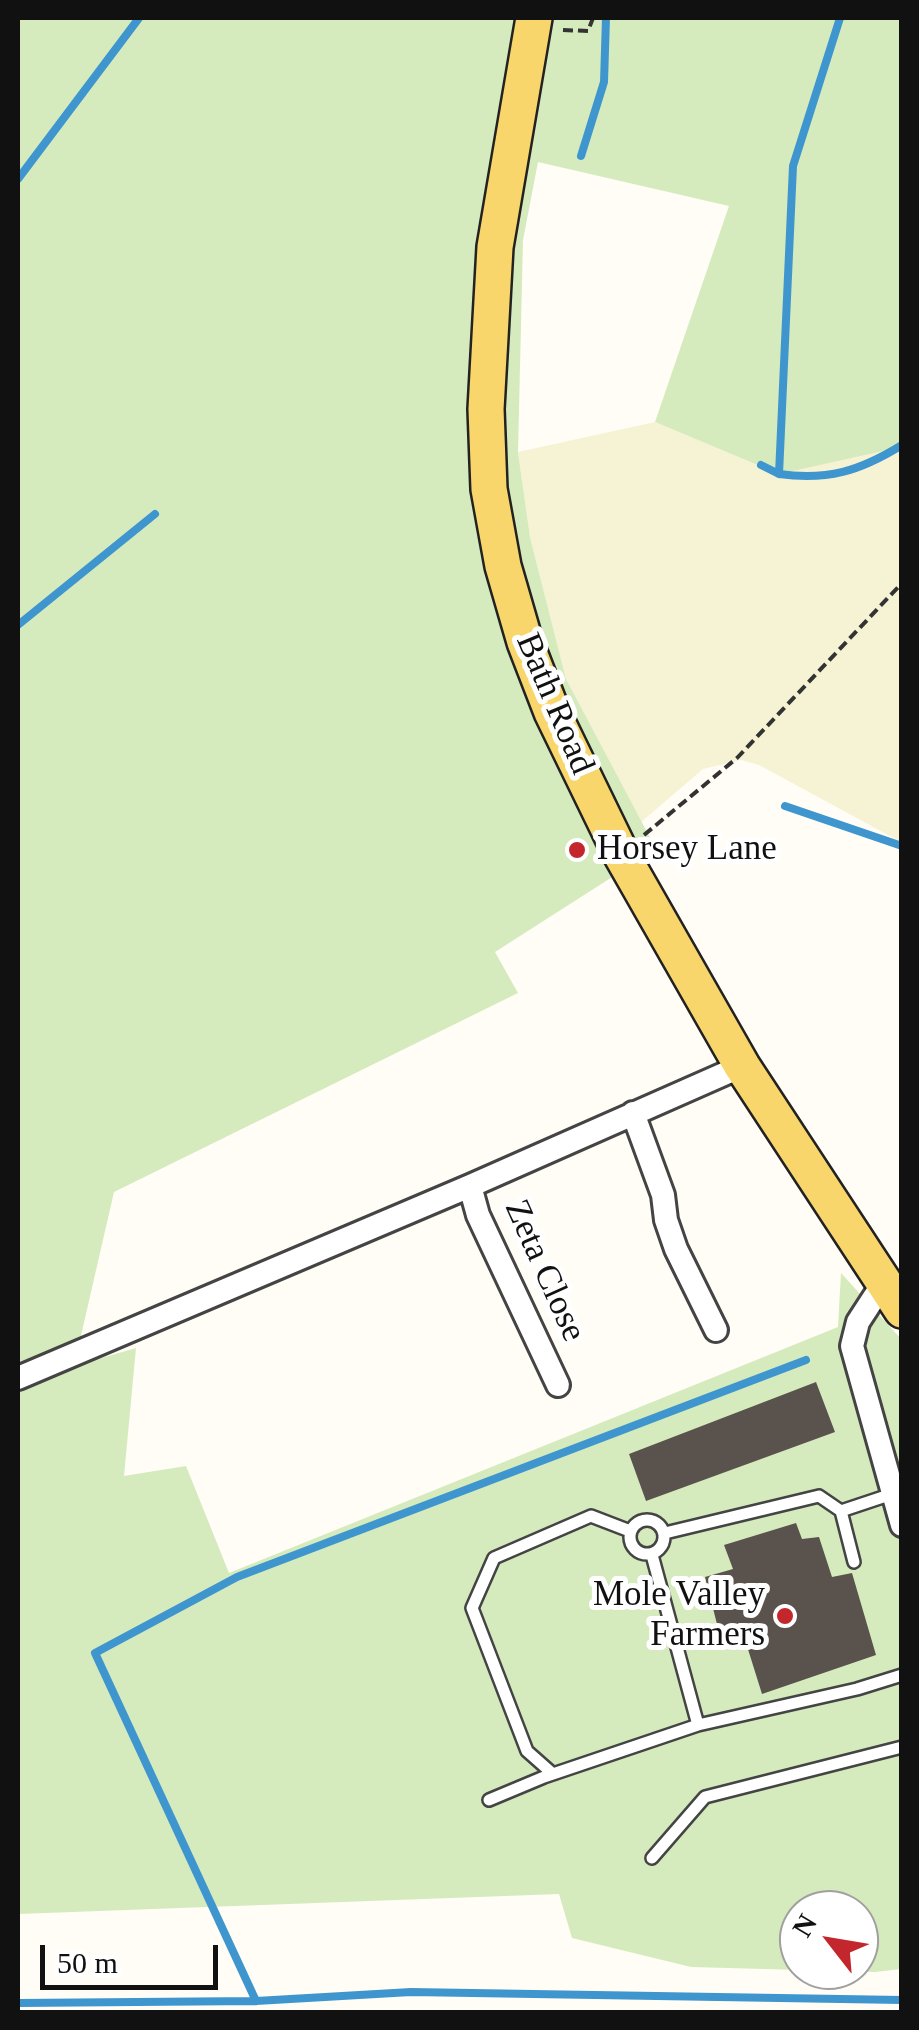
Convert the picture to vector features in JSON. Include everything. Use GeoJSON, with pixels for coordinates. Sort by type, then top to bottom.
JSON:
{"type":"FeatureCollection","features":[{"type":"Feature","properties":{"kind":"main road","name":"Bath Road"},"geometry":{"type":"LineString","coordinates":[[534,23],[495,247],[486,408],[490,488],[503,566],[524,642],[552,712],[621,854],[742,1066],[893,1296]]}},
{"type":"Feature","properties":{"kind":"street"},"geometry":{"type":"LineString","coordinates":[[18,1378],[742,1066]]}},
{"type":"Feature","properties":{"kind":"street"},"geometry":{"type":"LineString","coordinates":[[633,1113],[672,1191],[666,1220],[716,1330]]}},
{"type":"Feature","properties":{"kind":"street","name":"Zeta Close"},"geometry":{"type":"LineString","coordinates":[[470,1186],[478,1214],[558,1385]]}},
{"type":"Feature","properties":{"kind":"street"},"geometry":{"type":"LineString","coordinates":[[893,1296],[858,1322],[852,1346],[902,1525]]}},
{"type":"Feature","properties":{"kind":"lane"},"geometry":{"type":"LineString","coordinates":[[841,1511],[892,1494]]}},
{"type":"Feature","properties":{"kind":"lane"},"geometry":{"type":"LineString","coordinates":[[665,1533],[819,1496],[841,1511],[854,1562]]}},
{"type":"Feature","properties":{"kind":"lane"},"geometry":{"type":"LineString","coordinates":[[553,1774],[527,1751],[472,1608],[494,1558],[592,1516],[630,1531]]}},
{"type":"Feature","properties":{"kind":"lane"},"geometry":{"type":"LineString","coordinates":[[644,1520],[653,1520],[665,1533],[664,1542],[652,1554],[642,1554],[634,1550],[630,1531],[644,1520]]}},
{"type":"Feature","properties":{"kind":"lane"},"geometry":{"type":"LineString","coordinates":[[652,1554],[698,1725]]}},
{"type":"Feature","properties":{"kind":"lane"},"geometry":{"type":"LineString","coordinates":[[489,1800],[698,1725],[902,1675]]}},
{"type":"Feature","properties":{"kind":"lane"},"geometry":{"type":"LineString","coordinates":[[652,1858],[705,1796],[902,1747]]}},
{"type":"Feature","properties":{"kind":"path"},"geometry":{"type":"LineString","coordinates":[[534,23],[588,31],[593,18]]}},
{"type":"Feature","properties":{"kind":"path"},"geometry":{"type":"LineString","coordinates":[[621,854],[737,758],[902,583]]}},
{"type":"Feature","properties":{"kind":"shaded area"},"geometry":{"type":"Polygon","coordinates":[[[655,422],[779,474],[901,437],[901,842],[759,765],[741,760],[703,769],[640,823],[566,679],[530,537],[518,452],[655,422]]]}},
{"type":"Feature","properties":{"kind":"green space"},"geometry":{"type":"Polygon","coordinates":[[[18,18],[901,18],[901,447],[779,474],[655,422],[729,206],[538,162],[523,240],[518,452],[530,537],[566,679],[656,849],[495,952],[518,993],[114,1192],[74,1366],[136,1348],[124,1476],[186,1466],[229,1573],[838,1327],[841,1273],[901,1339],[901,1969],[879,1972],[879,1890],[779,1890],[779,1969],[691,1967],[572,1938],[559,1894],[18,1914],[18,18]]]}},
{"type":"Feature","properties":{"kind":"building"},"geometry":{"type":"Polygon","coordinates":[[[816,1382],[835,1432],[646,1501],[629,1454],[816,1382]]]}},
{"type":"Feature","properties":{"kind":"building"},"geometry":{"type":"Polygon","coordinates":[[[796,1523],[802,1539],[819,1537],[832,1577],[852,1573],[876,1655],[762,1694],[741,1627],[718,1628],[705,1577],[733,1569],[724,1545],[796,1523]]]}},
{"type":"Feature","properties":{"kind":"waterway"},"geometry":{"type":"LineString","coordinates":[[18,179],[139,18]]}},
{"type":"Feature","properties":{"kind":"waterway"},"geometry":{"type":"LineString","coordinates":[[581,156],[604,82],[606,18]]}},
{"type":"Feature","properties":{"kind":"waterway"},"geometry":{"type":"LineString","coordinates":[[761,465],[779,474],[793,166],[840,18]]}},
{"type":"Feature","properties":{"kind":"waterway"},"geometry":{"type":"LineString","coordinates":[[779,474],[813,476],[843,472],[902,445]]}},
{"type":"Feature","properties":{"kind":"waterway"},"geometry":{"type":"LineString","coordinates":[[18,625],[155,514]]}},
{"type":"Feature","properties":{"kind":"waterway"},"geometry":{"type":"LineString","coordinates":[[785,806],[902,846]]}},
{"type":"Feature","properties":{"kind":"waterway"},"geometry":{"type":"LineString","coordinates":[[256,2001],[95,1653],[237,1577],[806,1360]]}},
{"type":"Feature","properties":{"kind":"waterway"},"geometry":{"type":"LineString","coordinates":[[18,2003],[256,2001],[411,1992],[902,2000]]}},
{"type":"Feature","properties":{"kind":"place","name":"Horsey Lane"},"geometry":{"type":"Point","coordinates":[577,850]}},
{"type":"Feature","properties":{"kind":"place","name":"Mole Valley Farmers"},"geometry":{"type":"Point","coordinates":[785,1616]}}]}
